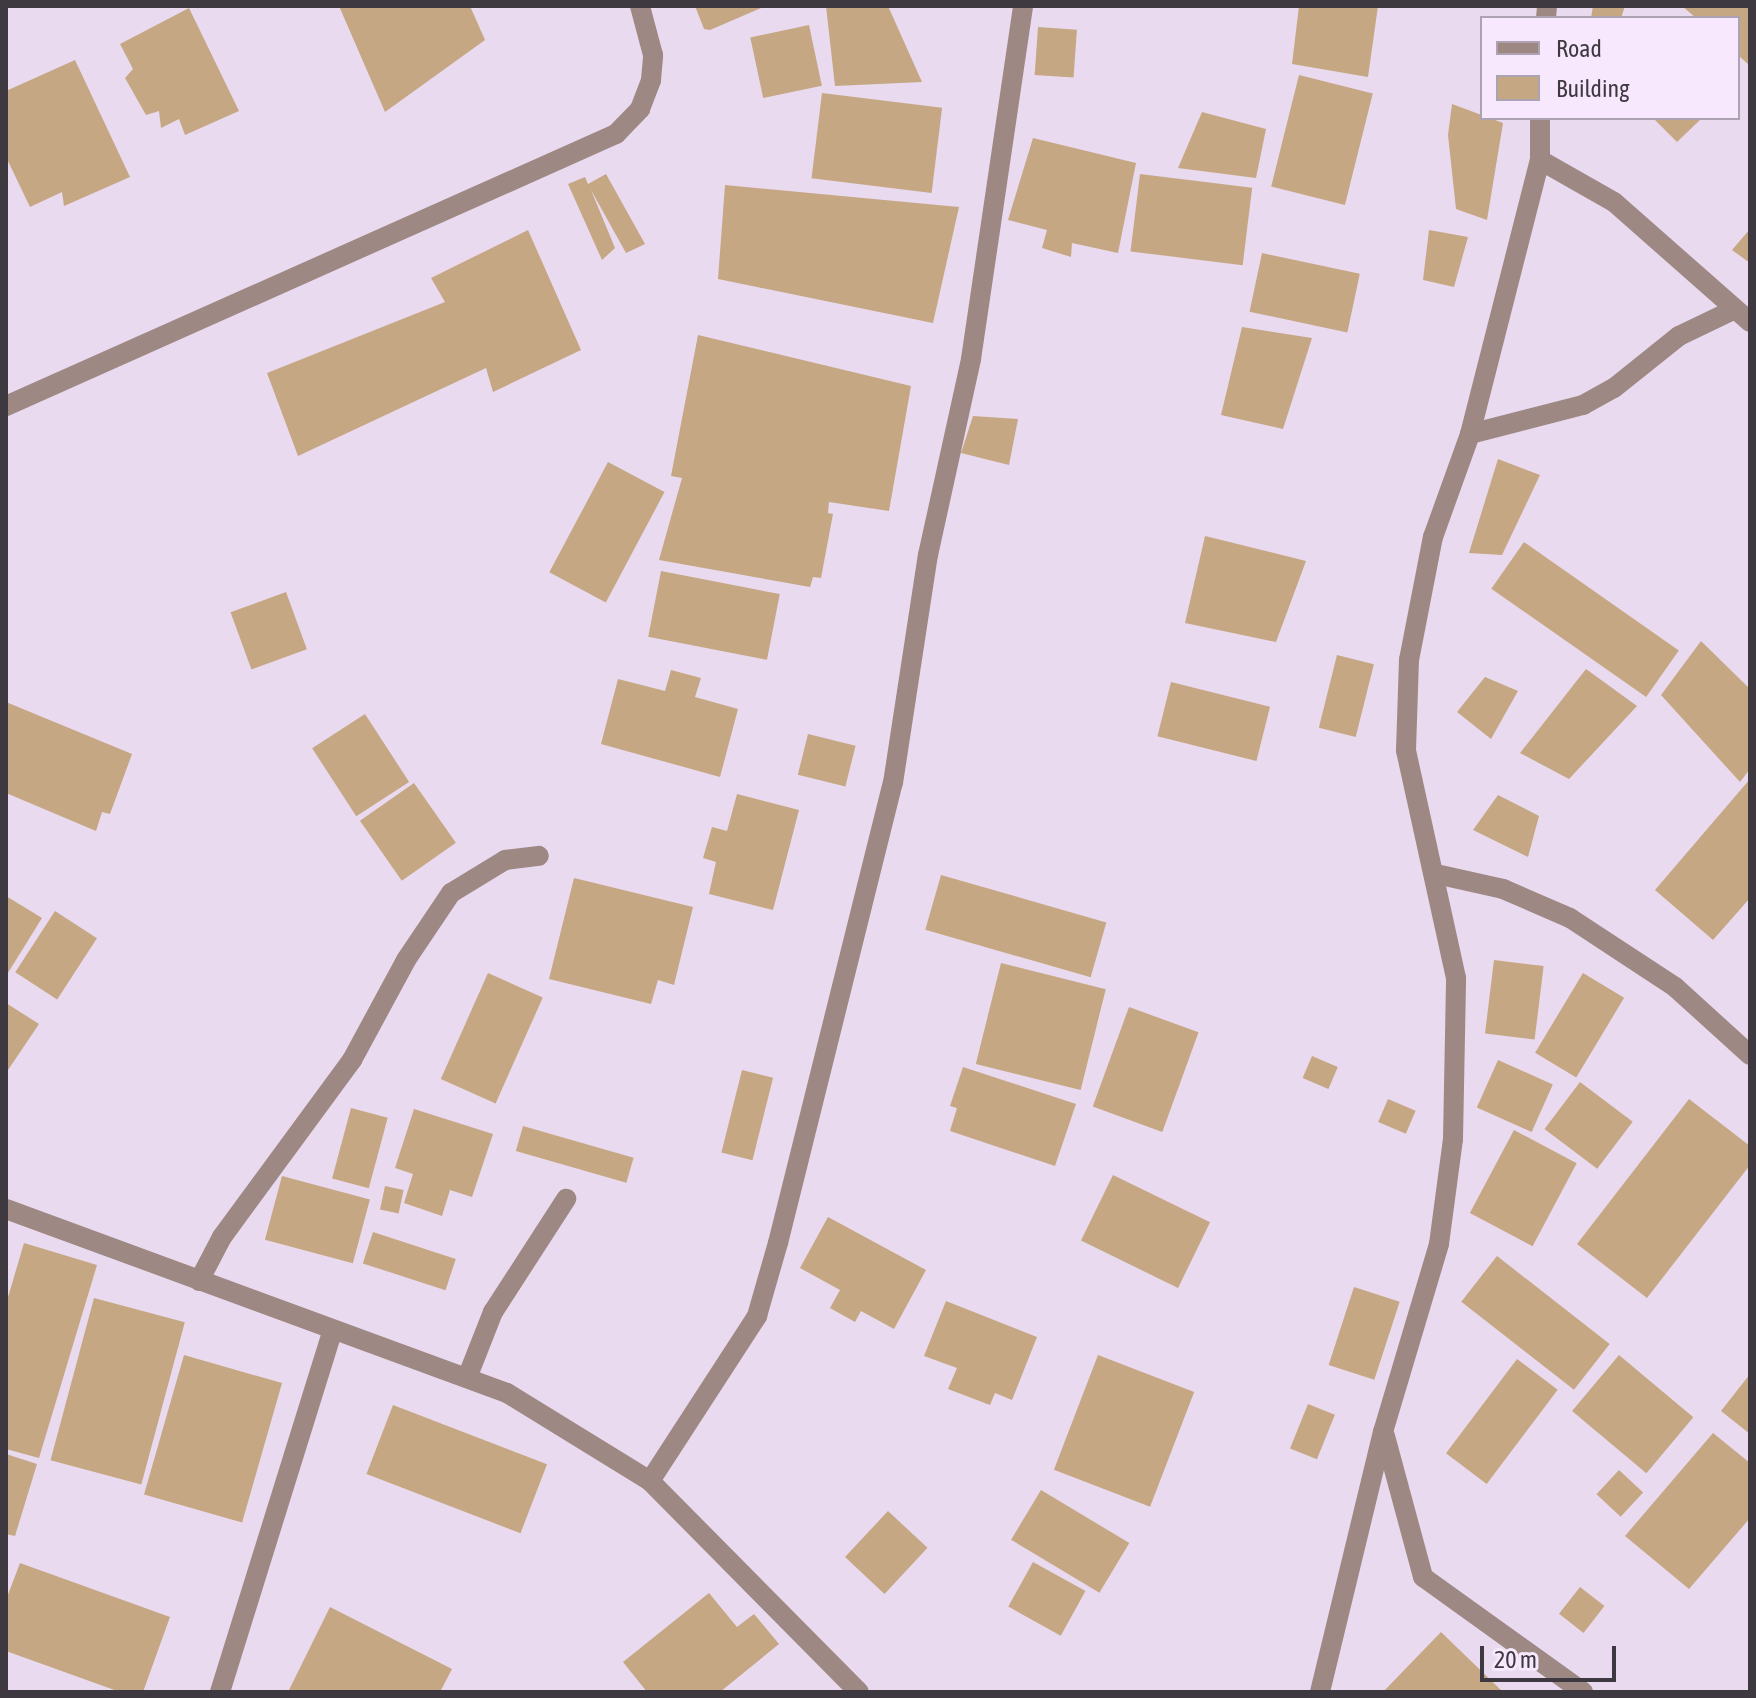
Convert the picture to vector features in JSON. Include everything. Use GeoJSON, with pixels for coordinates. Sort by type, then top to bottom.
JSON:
{"type":"FeatureCollection","features":[{"type":"Feature","properties":{"kind":"street"},"geometry":{"type":"LineString","coordinates":[[6,406],[616,134],[640,109],[651,80],[653,55],[640,6]]}},
{"type":"Feature","properties":{"kind":"street"},"geometry":{"type":"LineString","coordinates":[[650,1481],[757,1316],[785,1213],[893,783],[928,555],[971,359],[1023,6]]}},
{"type":"Feature","properties":{"kind":"street"},"geometry":{"type":"LineString","coordinates":[[1320,1692],[1383,1432],[1439,1244],[1453,1139],[1456,978],[1436,874],[1406,750],[1409,660],[1433,537],[1470,434],[1540,160],[1540,120]]}},
{"type":"Feature","properties":{"kind":"street"},"geometry":{"type":"LineString","coordinates":[[1540,160],[1614,202],[1742,316]]}},
{"type":"Feature","properties":{"kind":"street"},"geometry":{"type":"LineString","coordinates":[[1470,434],[1583,405],[1614,388],[1679,336],[1742,316]]}},
{"type":"Feature","properties":{"kind":"street"},"geometry":{"type":"LineString","coordinates":[[199,1281],[222,1237],[352,1060],[406,960],[451,893],[505,860],[539,856]]}},
{"type":"Feature","properties":{"kind":"street"},"geometry":{"type":"LineString","coordinates":[[1436,874],[1503,889],[1570,918],[1675,987],[1750,1055]]}},
{"type":"Feature","properties":{"kind":"street"},"geometry":{"type":"LineString","coordinates":[[467,1378],[493,1312],[566,1199]]}},
{"type":"Feature","properties":{"kind":"street"},"geometry":{"type":"LineString","coordinates":[[6,1209],[507,1393],[650,1481],[859,1692]]}},
{"type":"Feature","properties":{"kind":"street"},"geometry":{"type":"LineString","coordinates":[[220,1692],[333,1330]]}},
{"type":"Feature","properties":{"kind":"street"},"geometry":{"type":"LineString","coordinates":[[1383,1432],[1423,1577],[1583,1692]]}},
{"type":"Feature","properties":{"kind":"building"},"geometry":{"type":"Polygon","coordinates":[[[339,6],[470,6],[485,40],[385,112],[339,6]]]}},
{"type":"Feature","properties":{"kind":"building"},"geometry":{"type":"Polygon","coordinates":[[[695,6],[766,6],[710,30],[704,29],[695,6]]]}},
{"type":"Feature","properties":{"kind":"building"},"geometry":{"type":"Polygon","coordinates":[[[826,6],[888,6],[922,82],[835,86],[826,6]]]}},
{"type":"Feature","properties":{"kind":"building"},"geometry":{"type":"Polygon","coordinates":[[[1299,6],[1378,6],[1368,77],[1292,64],[1299,6]]]}},
{"type":"Feature","properties":{"kind":"building"},"geometry":{"type":"Polygon","coordinates":[[[1593,6],[1625,6],[1622,16],[1591,16],[1593,6]]]}},
{"type":"Feature","properties":{"kind":"building"},"geometry":{"type":"Polygon","coordinates":[[[1682,6],[1750,6],[1750,66],[1740,57],[1740,16],[1694,16],[1682,6]]]}},
{"type":"Feature","properties":{"kind":"building"},"geometry":{"type":"Polygon","coordinates":[[[189,8],[239,111],[185,135],[179,119],[161,128],[159,111],[146,115],[125,78],[133,69],[120,44],[189,8]]]}},
{"type":"Feature","properties":{"kind":"building"},"geometry":{"type":"Polygon","coordinates":[[[809,25],[822,86],[763,98],[750,37],[809,25]]]}},
{"type":"Feature","properties":{"kind":"building"},"geometry":{"type":"Polygon","coordinates":[[[1038,27],[1077,30],[1074,78],[1035,75],[1038,27]]]}},
{"type":"Feature","properties":{"kind":"building"},"geometry":{"type":"Polygon","coordinates":[[[75,60],[130,177],[64,206],[62,192],[30,207],[6,157],[6,91],[75,60]]]}},
{"type":"Feature","properties":{"kind":"building"},"geometry":{"type":"Polygon","coordinates":[[[1299,75],[1373,93],[1345,205],[1271,187],[1299,75]]]}},
{"type":"Feature","properties":{"kind":"building"},"geometry":{"type":"Polygon","coordinates":[[[822,93],[942,108],[932,193],[812,178],[822,93]]]}},
{"type":"Feature","properties":{"kind":"building"},"geometry":{"type":"Polygon","coordinates":[[[1452,104],[1480,114],[1480,120],[1503,123],[1487,220],[1456,209],[1448,135],[1452,104]]]}},
{"type":"Feature","properties":{"kind":"building"},"geometry":{"type":"Polygon","coordinates":[[[1202,112],[1266,129],[1256,178],[1178,168],[1202,112]]]}},
{"type":"Feature","properties":{"kind":"building"},"geometry":{"type":"Polygon","coordinates":[[[1655,120],[1700,120],[1677,142],[1655,120]]]}},
{"type":"Feature","properties":{"kind":"building"},"geometry":{"type":"Polygon","coordinates":[[[1033,138],[1136,163],[1118,253],[1072,243],[1071,257],[1042,248],[1047,230],[1008,220],[1033,138]]]}},
{"type":"Feature","properties":{"kind":"building"},"geometry":{"type":"Polygon","coordinates":[[[606,174],[645,244],[626,253],[591,190],[615,248],[602,260],[568,184],[585,177],[588,184],[606,174]]]}},
{"type":"Feature","properties":{"kind":"building"},"geometry":{"type":"Polygon","coordinates":[[[1140,174],[1252,188],[1243,265],[1130,251],[1140,174]]]}},
{"type":"Feature","properties":{"kind":"building"},"geometry":{"type":"Polygon","coordinates":[[[725,185],[959,207],[933,323],[718,279],[725,185]]]}},
{"type":"Feature","properties":{"kind":"building"},"geometry":{"type":"Polygon","coordinates":[[[1750,229],[1750,263],[1732,250],[1750,229]]]}},
{"type":"Feature","properties":{"kind":"building"},"geometry":{"type":"Polygon","coordinates":[[[528,230],[581,350],[493,392],[486,368],[298,456],[267,373],[445,302],[431,278],[528,230]]]}},
{"type":"Feature","properties":{"kind":"building"},"geometry":{"type":"Polygon","coordinates":[[[1429,230],[1468,237],[1454,287],[1423,280],[1429,230]]]}},
{"type":"Feature","properties":{"kind":"building"},"geometry":{"type":"Polygon","coordinates":[[[1262,253],[1360,274],[1347,332],[1250,312],[1262,253]]]}},
{"type":"Feature","properties":{"kind":"building"},"geometry":{"type":"Polygon","coordinates":[[[1242,327],[1312,338],[1283,429],[1221,415],[1242,327]]]}},
{"type":"Feature","properties":{"kind":"building"},"geometry":{"type":"Polygon","coordinates":[[[698,335],[911,386],[889,511],[829,502],[828,513],[833,514],[821,578],[813,577],[810,587],[659,560],[682,478],[671,476],[698,335]]]}},
{"type":"Feature","properties":{"kind":"building"},"geometry":{"type":"Polygon","coordinates":[[[973,416],[1018,419],[1009,465],[961,453],[973,416]]]}},
{"type":"Feature","properties":{"kind":"building"},"geometry":{"type":"Polygon","coordinates":[[[1498,459],[1540,475],[1502,555],[1469,553],[1498,459]]]}},
{"type":"Feature","properties":{"kind":"building"},"geometry":{"type":"Polygon","coordinates":[[[608,462],[665,492],[606,602],[549,572],[608,462]]]}},
{"type":"Feature","properties":{"kind":"building"},"geometry":{"type":"Polygon","coordinates":[[[1205,536],[1306,561],[1276,642],[1185,623],[1205,536]]]}},
{"type":"Feature","properties":{"kind":"building"},"geometry":{"type":"Polygon","coordinates":[[[1524,542],[1679,650],[1646,697],[1491,589],[1524,542]]]}},
{"type":"Feature","properties":{"kind":"building"},"geometry":{"type":"Polygon","coordinates":[[[661,571],[780,594],[767,660],[648,637],[661,571]]]}},
{"type":"Feature","properties":{"kind":"building"},"geometry":{"type":"Polygon","coordinates":[[[286,592],[307,649],[251,670],[231,612],[286,592]]]}},
{"type":"Feature","properties":{"kind":"building"},"geometry":{"type":"Polygon","coordinates":[[[1701,641],[1750,689],[1750,769],[1740,782],[1661,695],[1701,641]]]}},
{"type":"Feature","properties":{"kind":"building"},"geometry":{"type":"Polygon","coordinates":[[[1337,655],[1374,664],[1356,737],[1319,728],[1337,655]]]}},
{"type":"Feature","properties":{"kind":"building"},"geometry":{"type":"Polygon","coordinates":[[[1586,669],[1637,706],[1569,779],[1520,753],[1586,669]]]}},
{"type":"Feature","properties":{"kind":"building"},"geometry":{"type":"Polygon","coordinates":[[[671,670],[701,678],[695,697],[738,709],[720,777],[601,744],[618,679],[665,691],[671,670]]]}},
{"type":"Feature","properties":{"kind":"building"},"geometry":{"type":"Polygon","coordinates":[[[1485,677],[1518,691],[1491,739],[1457,712],[1485,677]]]}},
{"type":"Feature","properties":{"kind":"building"},"geometry":{"type":"Polygon","coordinates":[[[1171,682],[1270,707],[1256,761],[1157,736],[1171,682]]]}},
{"type":"Feature","properties":{"kind":"building"},"geometry":{"type":"Polygon","coordinates":[[[6,702],[132,754],[110,814],[102,812],[96,831],[6,793],[6,702]]]}},
{"type":"Feature","properties":{"kind":"building"},"geometry":{"type":"Polygon","coordinates":[[[365,714],[409,782],[356,816],[312,748],[365,714]]]}},
{"type":"Feature","properties":{"kind":"building"},"geometry":{"type":"Polygon","coordinates":[[[808,734],[856,746],[845,787],[798,775],[808,734]]]}},
{"type":"Feature","properties":{"kind":"building"},"geometry":{"type":"Polygon","coordinates":[[[1750,779],[1750,898],[1713,940],[1655,890],[1750,779]]]}},
{"type":"Feature","properties":{"kind":"building"},"geometry":{"type":"Polygon","coordinates":[[[414,783],[456,843],[402,881],[360,821],[414,783]]]}},
{"type":"Feature","properties":{"kind":"building"},"geometry":{"type":"Polygon","coordinates":[[[737,794],[799,810],[773,910],[709,894],[716,862],[703,858],[712,827],[727,831],[737,794]]]}},
{"type":"Feature","properties":{"kind":"building"},"geometry":{"type":"Polygon","coordinates":[[[1498,795],[1539,816],[1528,857],[1473,830],[1498,795]]]}},
{"type":"Feature","properties":{"kind":"building"},"geometry":{"type":"Polygon","coordinates":[[[941,875],[1106,922],[1091,977],[925,930],[941,875]]]}},
{"type":"Feature","properties":{"kind":"building"},"geometry":{"type":"Polygon","coordinates":[[[574,878],[693,907],[674,985],[658,980],[651,1004],[549,979],[574,878]]]}},
{"type":"Feature","properties":{"kind":"building"},"geometry":{"type":"Polygon","coordinates":[[[6,896],[42,918],[6,976],[6,896]]]}},
{"type":"Feature","properties":{"kind":"building"},"geometry":{"type":"Polygon","coordinates":[[[55,911],[97,938],[57,999],[15,972],[55,911]]]}},
{"type":"Feature","properties":{"kind":"building"},"geometry":{"type":"Polygon","coordinates":[[[1494,960],[1544,966],[1535,1040],[1485,1033],[1494,960]]]}},
{"type":"Feature","properties":{"kind":"building"},"geometry":{"type":"Polygon","coordinates":[[[1001,963],[1106,989],[1081,1090],[976,1064],[1001,963]]]}},
{"type":"Feature","properties":{"kind":"building"},"geometry":{"type":"Polygon","coordinates":[[[488,973],[543,997],[496,1103],[441,1079],[488,973]]]}},
{"type":"Feature","properties":{"kind":"building"},"geometry":{"type":"Polygon","coordinates":[[[1583,973],[1624,998],[1576,1077],[1535,1053],[1583,973]]]}},
{"type":"Feature","properties":{"kind":"building"},"geometry":{"type":"Polygon","coordinates":[[[6,1003],[39,1024],[6,1073],[6,1003]]]}},
{"type":"Feature","properties":{"kind":"building"},"geometry":{"type":"Polygon","coordinates":[[[1129,1007],[1199,1032],[1162,1132],[1093,1107],[1129,1007]]]}},
{"type":"Feature","properties":{"kind":"building"},"geometry":{"type":"Polygon","coordinates":[[[1312,1056],[1338,1067],[1328,1089],[1303,1078],[1312,1056]]]}},
{"type":"Feature","properties":{"kind":"building"},"geometry":{"type":"Polygon","coordinates":[[[1498,1060],[1553,1084],[1532,1132],[1477,1108],[1498,1060]]]}},
{"type":"Feature","properties":{"kind":"building"},"geometry":{"type":"Polygon","coordinates":[[[963,1067],[1076,1104],[1055,1166],[950,1131],[957,1108],[950,1106],[963,1067]]]}},
{"type":"Feature","properties":{"kind":"building"},"geometry":{"type":"Polygon","coordinates":[[[742,1070],[773,1078],[752,1160],[721,1152],[742,1070]]]}},
{"type":"Feature","properties":{"kind":"building"},"geometry":{"type":"Polygon","coordinates":[[[1580,1082],[1633,1122],[1597,1169],[1544,1129],[1580,1082]]]}},
{"type":"Feature","properties":{"kind":"building"},"geometry":{"type":"Polygon","coordinates":[[[1388,1099],[1416,1111],[1406,1134],[1378,1122],[1388,1099]]]}},
{"type":"Feature","properties":{"kind":"building"},"geometry":{"type":"Polygon","coordinates":[[[1689,1099],[1750,1146],[1750,1165],[1647,1298],[1577,1244],[1689,1099]]]}},
{"type":"Feature","properties":{"kind":"building"},"geometry":{"type":"Polygon","coordinates":[[[351,1108],[388,1118],[369,1188],[332,1179],[351,1108]]]}},
{"type":"Feature","properties":{"kind":"building"},"geometry":{"type":"Polygon","coordinates":[[[414,1109],[493,1134],[472,1197],[450,1190],[442,1216],[404,1203],[413,1174],[395,1168],[414,1109]]]}},
{"type":"Feature","properties":{"kind":"building"},"geometry":{"type":"Polygon","coordinates":[[[523,1126],[634,1158],[626,1183],[516,1151],[523,1126]]]}},
{"type":"Feature","properties":{"kind":"building"},"geometry":{"type":"Polygon","coordinates":[[[1514,1130],[1577,1163],[1533,1246],[1470,1213],[1514,1130]]]}},
{"type":"Feature","properties":{"kind":"building"},"geometry":{"type":"Polygon","coordinates":[[[1113,1175],[1210,1222],[1178,1288],[1081,1241],[1113,1175]]]}},
{"type":"Feature","properties":{"kind":"building"},"geometry":{"type":"Polygon","coordinates":[[[282,1176],[370,1200],[353,1263],[265,1240],[282,1176]]]}},
{"type":"Feature","properties":{"kind":"building"},"geometry":{"type":"Polygon","coordinates":[[[385,1186],[404,1190],[399,1213],[380,1209],[385,1186]]]}},
{"type":"Feature","properties":{"kind":"building"},"geometry":{"type":"Polygon","coordinates":[[[828,1217],[926,1270],[894,1329],[861,1311],[855,1322],[830,1308],[840,1290],[800,1268],[828,1217]]]}},
{"type":"Feature","properties":{"kind":"building"},"geometry":{"type":"Polygon","coordinates":[[[373,1232],[456,1259],[446,1290],[363,1263],[373,1232]]]}},
{"type":"Feature","properties":{"kind":"building"},"geometry":{"type":"Polygon","coordinates":[[[24,1243],[97,1265],[39,1458],[6,1449],[6,1304],[24,1243]]]}},
{"type":"Feature","properties":{"kind":"building"},"geometry":{"type":"Polygon","coordinates":[[[1497,1256],[1610,1344],[1574,1390],[1461,1302],[1497,1256]]]}},
{"type":"Feature","properties":{"kind":"building"},"geometry":{"type":"Polygon","coordinates":[[[1354,1287],[1400,1302],[1374,1380],[1329,1365],[1354,1287]]]}},
{"type":"Feature","properties":{"kind":"building"},"geometry":{"type":"Polygon","coordinates":[[[94,1298],[185,1322],[141,1485],[51,1460],[94,1298]]]}},
{"type":"Feature","properties":{"kind":"building"},"geometry":{"type":"Polygon","coordinates":[[[946,1301],[1037,1337],[1012,1400],[995,1393],[990,1405],[948,1389],[957,1368],[924,1356],[946,1301]]]}},
{"type":"Feature","properties":{"kind":"building"},"geometry":{"type":"Polygon","coordinates":[[[184,1355],[282,1383],[242,1522],[144,1494],[184,1355]]]}},
{"type":"Feature","properties":{"kind":"building"},"geometry":{"type":"Polygon","coordinates":[[[1098,1355],[1194,1392],[1150,1507],[1054,1470],[1098,1355]]]}},
{"type":"Feature","properties":{"kind":"building"},"geometry":{"type":"Polygon","coordinates":[[[1619,1355],[1693,1417],[1646,1473],[1572,1411],[1619,1355]]]}},
{"type":"Feature","properties":{"kind":"building"},"geometry":{"type":"Polygon","coordinates":[[[1517,1359],[1558,1390],[1487,1484],[1446,1453],[1517,1359]]]}},
{"type":"Feature","properties":{"kind":"building"},"geometry":{"type":"Polygon","coordinates":[[[1750,1374],[1750,1434],[1721,1411],[1750,1374]]]}},
{"type":"Feature","properties":{"kind":"building"},"geometry":{"type":"Polygon","coordinates":[[[1308,1404],[1335,1415],[1317,1459],[1290,1449],[1308,1404]]]}},
{"type":"Feature","properties":{"kind":"building"},"geometry":{"type":"Polygon","coordinates":[[[393,1405],[547,1464],[521,1533],[366,1474],[393,1405]]]}},
{"type":"Feature","properties":{"kind":"building"},"geometry":{"type":"Polygon","coordinates":[[[1713,1433],[1750,1463],[1750,1518],[1689,1589],[1625,1536],[1713,1433]]]}},
{"type":"Feature","properties":{"kind":"building"},"geometry":{"type":"Polygon","coordinates":[[[6,1454],[37,1464],[15,1536],[6,1534],[6,1454]]]}},
{"type":"Feature","properties":{"kind":"building"},"geometry":{"type":"Polygon","coordinates":[[[1619,1470],[1643,1493],[1621,1517],[1596,1494],[1619,1470]]]}},
{"type":"Feature","properties":{"kind":"building"},"geometry":{"type":"Polygon","coordinates":[[[1041,1490],[1129,1543],[1099,1593],[1011,1540],[1041,1490]]]}},
{"type":"Feature","properties":{"kind":"building"},"geometry":{"type":"Polygon","coordinates":[[[888,1511],[927,1548],[885,1594],[845,1557],[888,1511]]]}},
{"type":"Feature","properties":{"kind":"building"},"geometry":{"type":"Polygon","coordinates":[[[1033,1562],[1085,1591],[1061,1636],[1008,1607],[1033,1562]]]}},
{"type":"Feature","properties":{"kind":"building"},"geometry":{"type":"Polygon","coordinates":[[[20,1563],[170,1617],[143,1692],[120,1692],[6,1651],[6,1600],[20,1563]]]}},
{"type":"Feature","properties":{"kind":"building"},"geometry":{"type":"Polygon","coordinates":[[[1580,1587],[1604,1606],[1583,1633],[1559,1614],[1580,1587]]]}},
{"type":"Feature","properties":{"kind":"building"},"geometry":{"type":"Polygon","coordinates":[[[709,1593],[737,1627],[754,1614],[779,1644],[720,1692],[647,1692],[623,1662],[709,1593]]]}},
{"type":"Feature","properties":{"kind":"building"},"geometry":{"type":"Polygon","coordinates":[[[330,1607],[452,1669],[440,1692],[288,1692],[330,1607]]]}},
{"type":"Feature","properties":{"kind":"building"},"geometry":{"type":"Polygon","coordinates":[[[1441,1632],[1503,1692],[1383,1692],[1441,1632]]]}}]}
